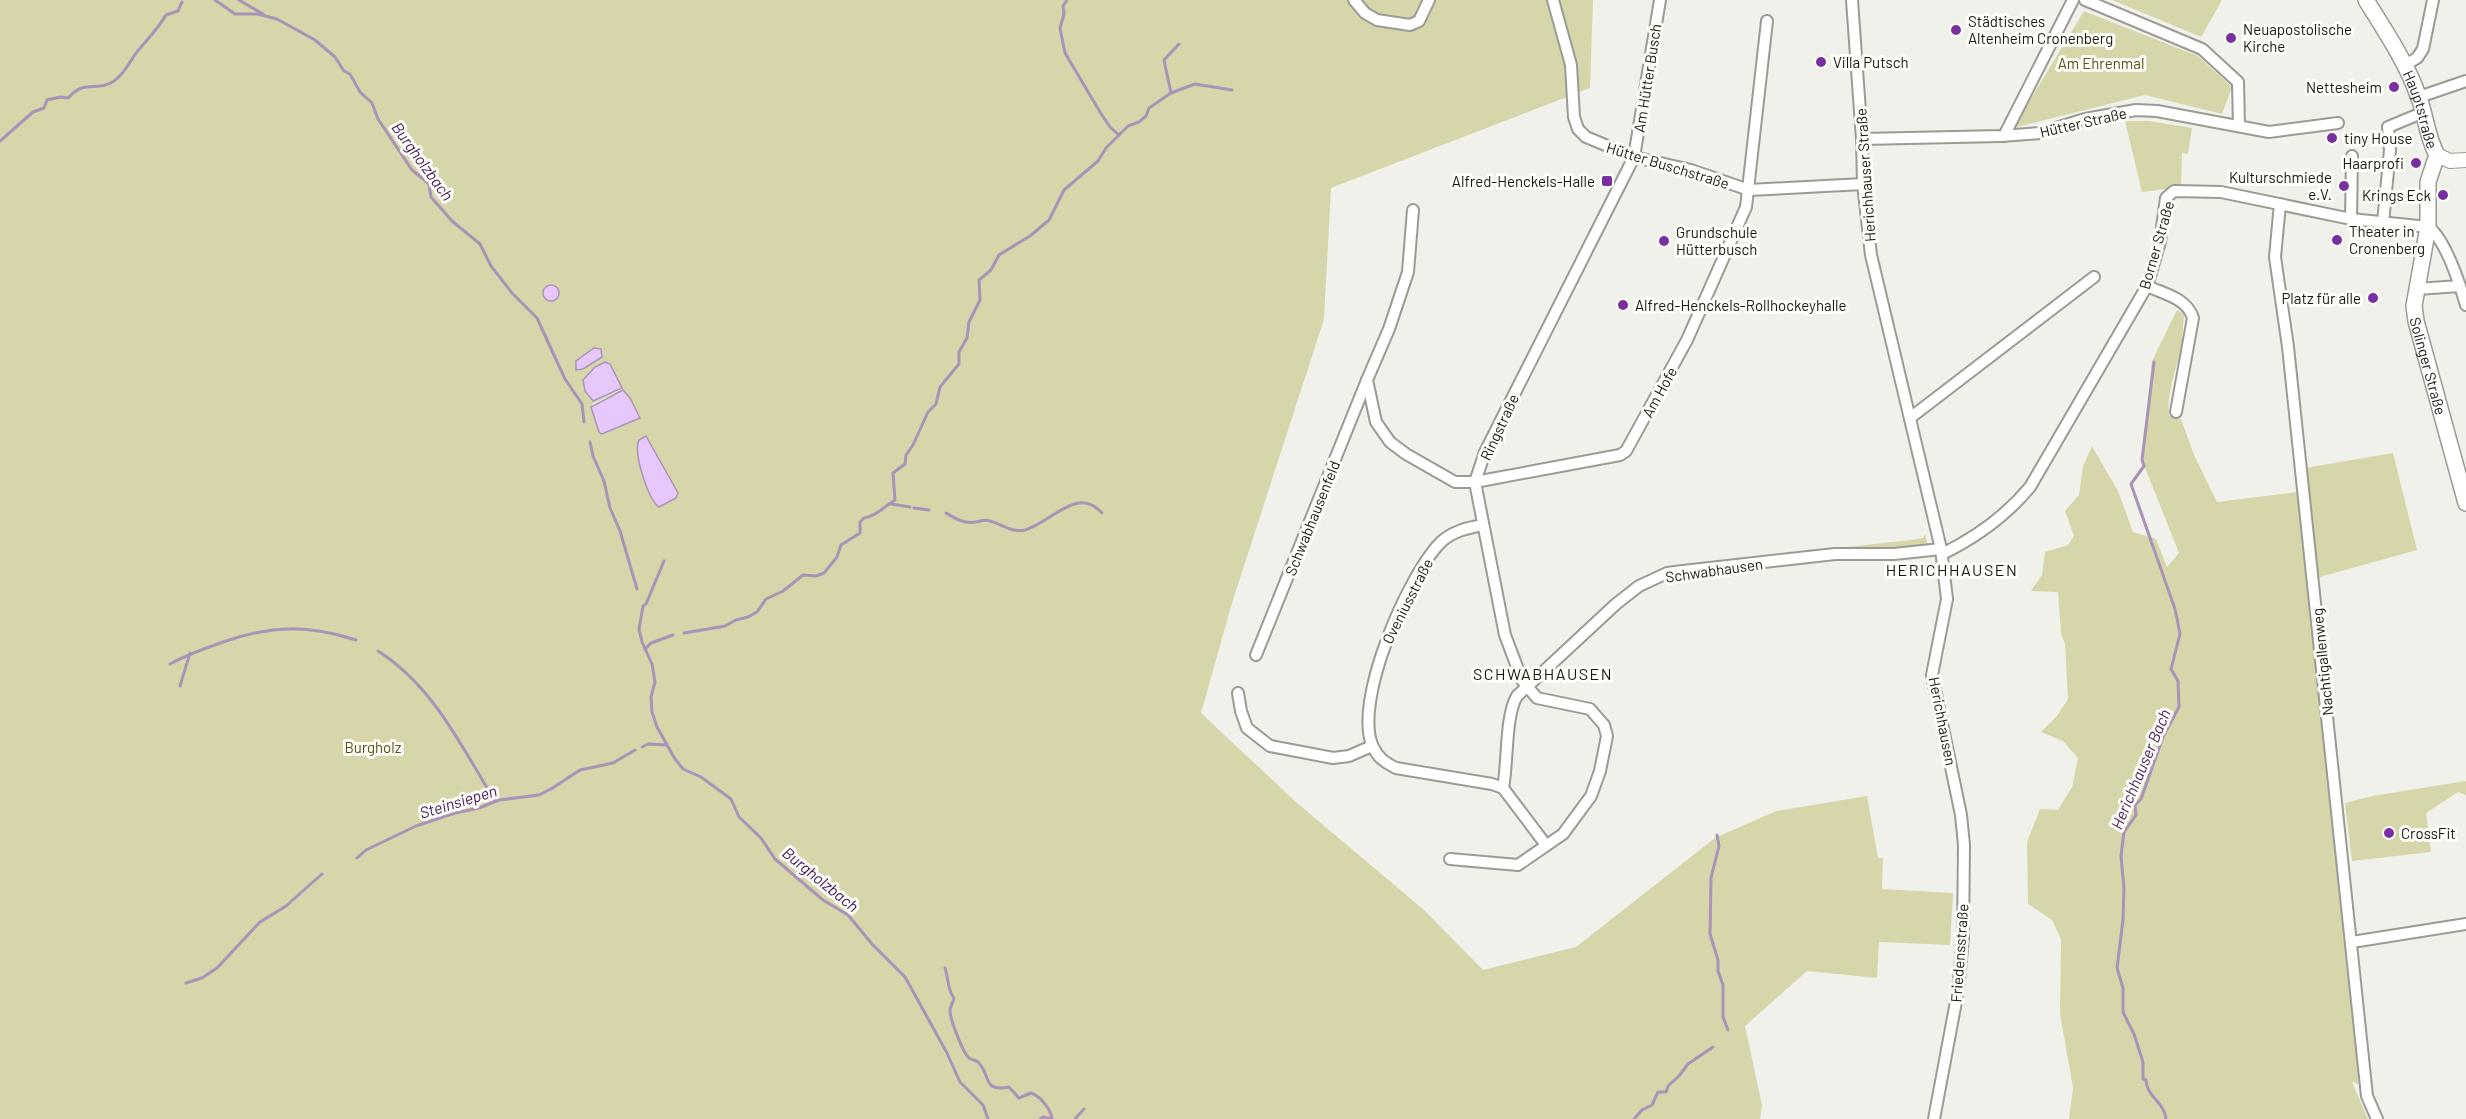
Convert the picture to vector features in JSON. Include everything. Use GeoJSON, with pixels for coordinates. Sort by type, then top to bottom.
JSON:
{"type":"FeatureCollection","features":[{"type":"Feature","properties":{"kind":"main road","name":"Hauptstraße"},"geometry":{"type":"LineString","coordinates":[[2366,0],[2405,65],[2419,97],[2432,146],[2437,155],[2428,182],[2428,227]]}},
{"type":"Feature","properties":{"kind":"main road","name":"Solinger Straße"},"geometry":{"type":"LineString","coordinates":[[2428,227],[2414,306],[2416,321],[2461,467],[2466,503]]}},
{"type":"Feature","properties":{"kind":"street"},"geometry":{"type":"LineString","coordinates":[[1354,0],[1365,12],[1377,20],[1410,25],[1419,21],[1430,0]]}},
{"type":"Feature","properties":{"kind":"street","name":"Hütter Buschstraße"},"geometry":{"type":"LineString","coordinates":[[1553,0],[1570,65],[1572,107],[1578,129],[1586,137],[1634,157],[1691,170],[1749,190],[1863,184]]}},
{"type":"Feature","properties":{"kind":"street","name":"Am Hütter Busch"},"geometry":{"type":"LineString","coordinates":[[1634,157],[1660,0]]}},
{"type":"Feature","properties":{"kind":"street","name":"Herichhauser Straße"},"geometry":{"type":"LineString","coordinates":[[1852,0],[1863,184],[1871,255],[1941,551]]}},
{"type":"Feature","properties":{"kind":"street"},"geometry":{"type":"LineString","coordinates":[[2004,136],[2073,0]]}},
{"type":"Feature","properties":{"kind":"street"},"geometry":{"type":"LineString","coordinates":[[2085,0],[2202,49],[2238,82],[2239,126]]}},
{"type":"Feature","properties":{"kind":"street"},"geometry":{"type":"LineString","coordinates":[[2405,65],[2417,58],[2423,49],[2433,0]]}},
{"type":"Feature","properties":{"kind":"street","name":"Hütter Buschstraße"},"geometry":{"type":"LineString","coordinates":[[1749,190],[1767,21]]}},
{"type":"Feature","properties":{"kind":"street"},"geometry":{"type":"LineString","coordinates":[[2419,97],[2466,81]]}},
{"type":"Feature","properties":{"kind":"street","name":"Hütter Straße"},"geometry":{"type":"LineString","coordinates":[[1862,140],[2040,133],[2085,119],[2136,110],[2157,111],[2269,132],[2338,123]]}},
{"type":"Feature","properties":{"kind":"street"},"geometry":{"type":"LineString","coordinates":[[2383,223],[2390,150],[2388,127],[2424,112]]}},
{"type":"Feature","properties":{"kind":"street"},"geometry":{"type":"LineString","coordinates":[[2437,155],[2450,161],[2466,160]]}},
{"type":"Feature","properties":{"kind":"street"},"geometry":{"type":"LineString","coordinates":[[2351,219],[2352,156]]}},
{"type":"Feature","properties":{"kind":"street","name":"Ringstraße"},"geometry":{"type":"LineString","coordinates":[[1475,482],[1488,447],[1634,157]]}},
{"type":"Feature","properties":{"kind":"street","name":"Am Hofe"},"geometry":{"type":"LineString","coordinates":[[1475,482],[1620,455],[1626,451],[1687,340],[1746,207],[1749,190]]}},
{"type":"Feature","properties":{"kind":"street","name":"Borner Straße"},"geometry":{"type":"LineString","coordinates":[[1941,551],[1989,528],[2013,507],[2030,487],[2146,286],[2160,242],[2166,198],[2174,191],[2221,192],[2351,219],[2428,227]]}},
{"type":"Feature","properties":{"kind":"street","name":"Nachtigallenweg"},"geometry":{"type":"LineString","coordinates":[[2280,204],[2275,257],[2290,371],[2367,1096],[2377,1119]]}},
{"type":"Feature","properties":{"kind":"street","name":"Schwabhausenfeld"},"geometry":{"type":"LineString","coordinates":[[1256,655],[1389,329],[1408,272],[1413,210]]}},
{"type":"Feature","properties":{"kind":"street"},"geometry":{"type":"LineString","coordinates":[[2428,227],[2433,230],[2441,244],[2466,305]]}},
{"type":"Feature","properties":{"kind":"street"},"geometry":{"type":"LineString","coordinates":[[1910,418],[2094,277]]}},
{"type":"Feature","properties":{"kind":"street"},"geometry":{"type":"LineString","coordinates":[[2146,286],[2187,305],[2193,318],[2176,412]]}},
{"type":"Feature","properties":{"kind":"street"},"geometry":{"type":"LineString","coordinates":[[2417,290],[2460,286]]}},
{"type":"Feature","properties":{"kind":"street"},"geometry":{"type":"LineString","coordinates":[[1367,380],[1376,422],[1390,442],[1455,482],[1475,482],[1505,635],[1512,658],[1526,687],[1537,698],[1590,709],[1604,725],[1607,736],[1600,771],[1591,796],[1563,834],[1518,865],[1450,859]]}},
{"type":"Feature","properties":{"kind":"street","name":"Oveniusstraße"},"geometry":{"type":"LineString","coordinates":[[1372,746],[1369,721],[1371,697],[1384,646],[1396,618],[1430,556],[1442,542],[1458,530],[1483,525]]}},
{"type":"Feature","properties":{"kind":"street","name":"Schwabhausen"},"geometry":{"type":"LineString","coordinates":[[1503,788],[1511,711],[1517,696],[1616,604],[1639,586],[1667,573],[1835,554],[1941,551]]}},
{"type":"Feature","properties":{"kind":"street","name":"Herichhausen"},"geometry":{"type":"LineString","coordinates":[[1941,551],[1947,599],[1932,675],[1955,786]]}},
{"type":"Feature","properties":{"kind":"street"},"geometry":{"type":"LineString","coordinates":[[1238,693],[1247,728],[1270,746],[1333,758],[1348,756],[1372,746],[1383,761],[1396,768],[1492,784],[1503,788],[1546,845]]}},
{"type":"Feature","properties":{"kind":"street","name":"Friedensstraße"},"geometry":{"type":"LineString","coordinates":[[1934,1119],[1958,991],[1963,938],[1964,845],[1955,786]]}},
{"type":"Feature","properties":{"kind":"street"},"geometry":{"type":"LineString","coordinates":[[2352,942],[2466,924]]}},
{"type":"Feature","properties":{"kind":"green space","name":"Burgholz"},"geometry":{"type":"Polygon","coordinates":[[[0,0],[1593,0],[1590,88],[1331,188],[1324,319],[1232,603],[1201,713],[1297,803],[1423,909],[1483,970],[1576,947],[1715,838],[1776,811],[1867,796],[1878,858],[1883,858],[1882,889],[1953,893],[1950,945],[1879,942],[1877,978],[1807,971],[1745,1026],[1762,1105],[1760,1119],[0,1119],[0,0]],[[595,367],[583,380],[587,396],[595,401],[621,390],[595,367]],[[623,390],[592,404],[603,434],[635,421],[640,416],[623,390]]]}},
{"type":"Feature","properties":{"kind":"green space"},"geometry":{"type":"Polygon","coordinates":[[[2112,0],[2222,0],[2201,37],[2112,0]]]}},
{"type":"Feature","properties":{"kind":"green space","name":"Am Ehrenmal"},"geometry":{"type":"Polygon","coordinates":[[[2084,11],[2198,56],[2232,87],[2222,114],[2145,95],[2013,128],[2084,11]]]}},
{"type":"Feature","properties":{"kind":"green space"},"geometry":{"type":"Polygon","coordinates":[[[2125,121],[2149,121],[2192,128],[2188,154],[2182,153],[2181,187],[2142,192],[2125,121]]]}},
{"type":"Feature","properties":{"kind":"green space"},"geometry":{"type":"Polygon","coordinates":[[[2177,310],[2184,314],[2180,351],[2171,388],[2169,416],[2181,419],[2194,455],[2217,502],[2298,492],[2329,752],[2359,1084],[2352,1082],[2368,1119],[2069,1119],[2073,1088],[2060,1014],[2061,939],[2052,920],[2028,904],[2027,842],[2040,809],[2058,810],[2072,787],[2078,758],[2063,741],[2041,732],[2057,716],[2068,699],[2065,644],[2061,634],[2058,592],[2031,591],[2042,575],[2045,552],[2068,545],[2074,536],[2065,511],[2079,495],[2083,466],[2092,446],[2118,491],[2133,532],[2156,539],[2167,567],[2179,553],[2142,460],[2152,361],[2177,310]]]}},
{"type":"Feature","properties":{"kind":"green space"},"geometry":{"type":"Polygon","coordinates":[[[2393,453],[2417,550],[2316,578],[2305,468],[2393,453]]]}},
{"type":"Feature","properties":{"kind":"green space"},"geometry":{"type":"Polygon","coordinates":[[[1925,534],[1928,546],[1819,553],[1819,550],[1923,538],[1925,534]]]}},
{"type":"Feature","properties":{"kind":"green space","name":"CrossFit"},"geometry":{"type":"Polygon","coordinates":[[[2466,781],[2466,795],[2458,792],[2426,813],[2431,852],[2352,861],[2345,803],[2372,796],[2466,781]]]}},
{"type":"Feature","properties":{"kind":"shaded area"},"geometry":{"type":"Polygon","coordinates":[[[548,285],[554,285],[559,293],[557,299],[548,301],[543,296],[543,290],[548,285]]]}},
{"type":"Feature","properties":{"kind":"shaded area"},"geometry":{"type":"Polygon","coordinates":[[[594,348],[601,349],[602,357],[583,369],[576,370],[576,361],[594,348]]]}},
{"type":"Feature","properties":{"kind":"shaded area"},"geometry":{"type":"Polygon","coordinates":[[[605,362],[610,364],[622,388],[593,401],[585,391],[583,380],[595,367],[605,362]]]}},
{"type":"Feature","properties":{"kind":"shaded area"},"geometry":{"type":"Polygon","coordinates":[[[623,390],[630,398],[640,418],[602,434],[599,432],[591,407],[623,390]]]}},
{"type":"Feature","properties":{"kind":"shaded area"},"geometry":{"type":"Polygon","coordinates":[[[646,436],[678,493],[676,498],[659,507],[650,495],[638,455],[639,440],[646,436]]]}},
{"type":"Feature","properties":{"kind":"waterway","name":"Burgholzbach"},"geometry":{"type":"LineString","coordinates":[[215,0],[235,14],[258,14],[277,19],[315,40],[335,57],[344,71],[350,74],[360,92],[372,103],[378,119],[412,170],[429,184],[431,197],[452,221],[480,244],[491,266],[512,293],[537,318],[565,379],[582,404],[584,422]]}},
{"type":"Feature","properties":{"kind":"waterway"},"geometry":{"type":"LineString","coordinates":[[239,0],[263,14]]}},
{"type":"Feature","properties":{"kind":"waterway"},"geometry":{"type":"LineString","coordinates":[[1067,0],[1063,6],[1064,14],[1060,28],[1065,53],[1100,112],[1110,127],[1119,135]]}},
{"type":"Feature","properties":{"kind":"waterway"},"geometry":{"type":"LineString","coordinates":[[0,141],[33,112],[44,108],[47,100],[68,98],[80,89],[102,86],[114,81],[166,15],[178,11],[182,2]]}},
{"type":"Feature","properties":{"kind":"waterway"},"geometry":{"type":"LineString","coordinates":[[684,633],[725,626],[748,617],[757,612],[766,599],[783,591],[803,575],[816,576],[824,573],[837,557],[841,545],[860,533],[860,522],[895,500],[893,473],[905,464],[906,455],[928,412],[936,404],[940,387],[959,364],[959,352],[967,338],[969,322],[980,300],[979,280],[991,270],[999,255],[1030,236],[1049,220],[1064,190],[1098,161],[1106,148],[1128,126],[1139,122],[1146,116],[1149,108],[1171,93],[1164,60],[1179,44]]}},
{"type":"Feature","properties":{"kind":"waterway"},"geometry":{"type":"LineString","coordinates":[[1171,93],[1195,84],[1232,90]]}},
{"type":"Feature","properties":{"kind":"waterway","name":"Herichhauser Bach"},"geometry":{"type":"LineString","coordinates":[[2154,362],[2142,460],[2144,466],[2131,484],[2175,609],[2180,634],[2171,669],[2178,681],[2179,707],[2163,737],[2141,799],[2135,805],[2136,815],[2124,832],[2121,856],[2124,888],[2123,920],[2117,968],[2123,988],[2123,1012],[2134,1034],[2143,1062],[2143,1079],[2146,1080],[2149,1091],[2165,1113],[2166,1119]]}},
{"type":"Feature","properties":{"kind":"waterway","name":"Burgholzbach"},"geometry":{"type":"LineString","coordinates":[[590,442],[637,589]]}},
{"type":"Feature","properties":{"kind":"waterway"},"geometry":{"type":"LineString","coordinates":[[891,504],[910,507]]}},
{"type":"Feature","properties":{"kind":"waterway"},"geometry":{"type":"LineString","coordinates":[[946,513],[964,522],[988,520],[1020,531],[1035,526],[1074,504],[1093,505],[1102,513]]}},
{"type":"Feature","properties":{"kind":"waterway"},"geometry":{"type":"LineString","coordinates":[[914,508],[929,510]]}},
{"type":"Feature","properties":{"kind":"waterway","name":"Burgholzbach"},"geometry":{"type":"LineString","coordinates":[[664,561],[646,604],[643,606],[639,629],[652,664],[655,682],[651,697],[652,712],[657,727],[675,759],[683,769],[701,777],[731,799],[739,817],[761,838],[775,859],[823,900],[848,915],[872,944],[905,977],[947,1053],[960,1082],[983,1105],[988,1119]]}},
{"type":"Feature","properties":{"kind":"waterway"},"geometry":{"type":"LineString","coordinates":[[170,664],[226,641],[259,632],[306,630],[356,640]]}},
{"type":"Feature","properties":{"kind":"waterway"},"geometry":{"type":"LineString","coordinates":[[645,649],[651,643],[673,635]]}},
{"type":"Feature","properties":{"kind":"waterway"},"geometry":{"type":"LineString","coordinates":[[378,651],[398,666],[431,700],[458,739],[495,801]]}},
{"type":"Feature","properties":{"kind":"waterway"},"geometry":{"type":"LineString","coordinates":[[180,686],[190,653]]}},
{"type":"Feature","properties":{"kind":"waterway","name":"Steinsiepen"},"geometry":{"type":"LineString","coordinates":[[642,747],[648,744],[666,745]]}},
{"type":"Feature","properties":{"kind":"waterway","name":"Steinsiepen"},"geometry":{"type":"LineString","coordinates":[[357,858],[366,850],[416,826],[499,800],[539,795],[580,770],[613,763],[635,750]]}},
{"type":"Feature","properties":{"kind":"waterway"},"geometry":{"type":"LineString","coordinates":[[1717,835],[1719,846],[1711,878],[1710,934],[1723,985],[1723,1017],[1728,1030]]}},
{"type":"Feature","properties":{"kind":"waterway","name":"Steinsiepen"},"geometry":{"type":"LineString","coordinates":[[186,983],[202,978],[217,968],[260,922],[286,906],[322,874]]}},
{"type":"Feature","properties":{"kind":"waterway"},"geometry":{"type":"LineString","coordinates":[[945,968],[950,991],[954,998],[950,1009],[951,1015],[966,1055],[978,1062],[991,1085],[1000,1088],[1009,1087],[1019,1098],[1031,1093],[1047,1107],[1052,1119]]}},
{"type":"Feature","properties":{"kind":"waterway"},"geometry":{"type":"LineString","coordinates":[[1634,1119],[1642,1110],[1652,1105],[1658,1092],[1666,1092],[1668,1086],[1688,1064],[1713,1047]]}},
{"type":"Feature","properties":{"kind":"waterway"},"geometry":{"type":"LineString","coordinates":[[1075,1119],[1084,1109]]}},
{"type":"Feature","properties":{"kind":"waterway"},"geometry":{"type":"LineString","coordinates":[[1040,1119],[1043,1117],[1052,1119]]}},
{"type":"Feature","properties":{"kind":"place","name":"Städtisches Altenheim Cronenberg"},"geometry":{"type":"Point","coordinates":[1956,30]}},
{"type":"Feature","properties":{"kind":"place","name":"Neuapostolische Kirche"},"geometry":{"type":"Point","coordinates":[2231,38]}},
{"type":"Feature","properties":{"kind":"place","name":"Villa Putsch"},"geometry":{"type":"Point","coordinates":[1821,62]}},
{"type":"Feature","properties":{"kind":"place","name":"Nettesheim"},"geometry":{"type":"Point","coordinates":[2394,87]}},
{"type":"Feature","properties":{"kind":"place","name":"tiny House"},"geometry":{"type":"Point","coordinates":[2332,138]}},
{"type":"Feature","properties":{"kind":"place","name":"Haarprofi"},"geometry":{"type":"Point","coordinates":[2416,163]}},
{"type":"Feature","properties":{"kind":"place","name":"Alfred-Henckels-Halle"},"geometry":{"type":"Point","coordinates":[1607,181]}},
{"type":"Feature","properties":{"kind":"place","name":"Kulturschmiede e.V."},"geometry":{"type":"Point","coordinates":[2344,186]}},
{"type":"Feature","properties":{"kind":"place","name":"Krings Eck"},"geometry":{"type":"Point","coordinates":[2443,195]}},
{"type":"Feature","properties":{"kind":"place","name":"Theater in Cronenberg"},"geometry":{"type":"Point","coordinates":[2337,240]}},
{"type":"Feature","properties":{"kind":"place","name":"Grundschule Hütterbusch"},"geometry":{"type":"Point","coordinates":[1664,241]}},
{"type":"Feature","properties":{"kind":"place","name":"Platz für alle"},"geometry":{"type":"Point","coordinates":[2373,298]}},
{"type":"Feature","properties":{"kind":"place","name":"Alfred-Henckels-Rollhockeyhalle"},"geometry":{"type":"Point","coordinates":[1623,305]}},
{"type":"Feature","properties":{"kind":"place","name":"CrossFit"},"geometry":{"type":"Point","coordinates":[2389,833]}},
{"type":"Feature","properties":{"kind":"district","name":"HERICHHAUSEN"},"geometry":{"type":"Point","coordinates":[1952,569]}},
{"type":"Feature","properties":{"kind":"district","name":"SCHWABHAUSEN"},"geometry":{"type":"Point","coordinates":[1543,673]}}]}
